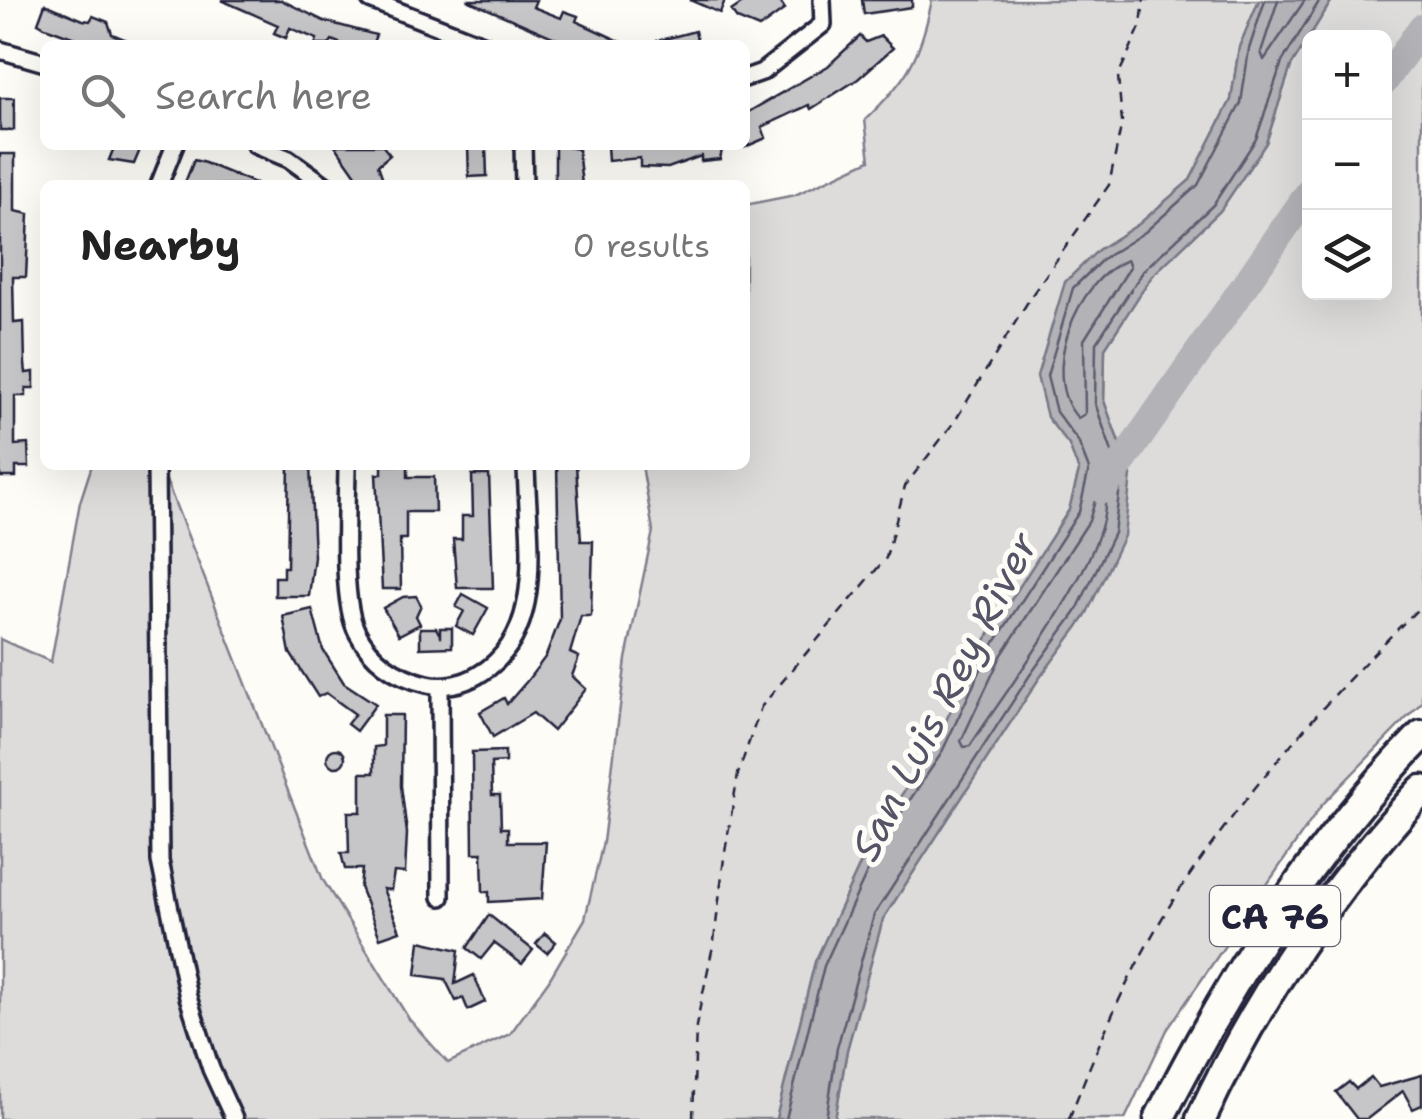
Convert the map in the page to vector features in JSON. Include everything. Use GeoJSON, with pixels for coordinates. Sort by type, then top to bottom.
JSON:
{"type":"FeatureCollection","features":[{"type":"Feature","properties":{"kind":"highway","name":"CA 76"},"geometry":{"type":"LineString","coordinates":[[1159,1119],[1210,1020],[1298,882],[1366,796],[1422,735]]}},
{"type":"Feature","properties":{"kind":"highway","name":"CA 76"},"geometry":{"type":"LineString","coordinates":[[1201,1119],[1270,992],[1322,913],[1422,790]]}},
{"type":"Feature","properties":{"kind":"street"},"geometry":{"type":"LineString","coordinates":[[370,0],[471,40]]}},
{"type":"Feature","properties":{"kind":"street"},"geometry":{"type":"LineString","coordinates":[[750,76],[762,72],[823,24],[822,0]]}},
{"type":"Feature","properties":{"kind":"street"},"geometry":{"type":"LineString","coordinates":[[0,50],[40,62]]}},
{"type":"Feature","properties":{"kind":"street"},"geometry":{"type":"LineString","coordinates":[[161,180],[173,150]]}},
{"type":"Feature","properties":{"kind":"street"},"geometry":{"type":"LineString","coordinates":[[266,150],[289,159],[317,180]]}},
{"type":"Feature","properties":{"kind":"street"},"geometry":{"type":"LineString","coordinates":[[523,150],[524,180]]}},
{"type":"Feature","properties":{"kind":"street"},"geometry":{"type":"LineString","coordinates":[[156,470],[160,860],[188,997],[211,1069],[234,1119]]}},
{"type":"Feature","properties":{"kind":"street"},"geometry":{"type":"LineString","coordinates":[[347,470],[349,606],[356,632],[383,666],[408,680],[440,688],[471,679],[496,665],[523,623],[528,597],[526,470]]}},
{"type":"Feature","properties":{"kind":"street"},"geometry":{"type":"LineString","coordinates":[[440,688],[441,897]]}},
{"type":"Feature","properties":{"kind":"path"},"geometry":{"type":"LineString","coordinates":[[692,1119],[696,1026],[738,774],[761,706],[886,558],[905,486],[955,420],[1032,295],[1109,185],[1122,122],[1118,76],[1141,26],[1144,0]]}},
{"type":"Feature","properties":{"kind":"path"},"geometry":{"type":"LineString","coordinates":[[1070,1119],[1109,1019],[1192,871],[1341,686],[1422,606]]}},
{"type":"Feature","properties":{"kind":"shaded area"},"geometry":{"type":"Polygon","coordinates":[[[932,0],[1259,0],[1239,47],[1231,100],[1190,180],[1139,224],[1098,250],[1047,417],[1069,445],[1079,471],[1069,510],[982,645],[933,748],[872,839],[815,962],[776,1119],[0,1119],[0,639],[51,662],[80,502],[90,470],[162,470],[323,880],[409,1019],[448,1063],[510,1034],[549,980],[585,919],[603,842],[626,659],[653,531],[643,470],[750,470],[750,204],[795,195],[870,160],[865,120],[902,79],[923,37],[932,0]]]}},
{"type":"Feature","properties":{"kind":"shaded area"},"geometry":{"type":"Polygon","coordinates":[[[1332,0],[1422,0],[1422,702],[1321,806],[1167,1030],[1125,1119],[835,1119],[847,1050],[883,919],[1038,680],[1085,617],[1131,476],[1104,401],[1105,348],[1152,275],[1220,211],[1266,143],[1291,66],[1302,48],[1302,300],[1392,300],[1392,30],[1313,30],[1332,0]]]}},
{"type":"Feature","properties":{"kind":"water"},"geometry":{"type":"Polygon","coordinates":[[[1259,0],[1332,0],[1313,30],[1302,30],[1302,48],[1291,66],[1266,143],[1220,211],[1152,276],[1105,348],[1104,401],[1131,476],[1124,536],[1085,617],[1038,680],[883,919],[847,1050],[835,1119],[776,1119],[815,962],[872,839],[933,748],[982,645],[1069,510],[1079,471],[1069,445],[1047,417],[1037,376],[1065,282],[1098,250],[1139,224],[1190,180],[1231,100],[1239,47],[1259,0]]]}},
{"type":"Feature","properties":{"kind":"building"},"geometry":{"type":"Polygon","coordinates":[[[221,0],[281,0],[324,21],[376,35],[374,40],[317,40],[290,28],[286,38],[274,33],[278,25],[221,0]]]}},
{"type":"Feature","properties":{"kind":"building"},"geometry":{"type":"Polygon","coordinates":[[[467,0],[536,0],[533,7],[561,18],[564,11],[578,16],[576,21],[617,40],[559,40],[467,0]]]}},
{"type":"Feature","properties":{"kind":"building"},"geometry":{"type":"Polygon","coordinates":[[[690,0],[725,0],[720,13],[690,0]]]}},
{"type":"Feature","properties":{"kind":"building"},"geometry":{"type":"Polygon","coordinates":[[[747,0],[779,0],[785,9],[759,28],[737,19],[731,11],[747,0]]]}},
{"type":"Feature","properties":{"kind":"building"},"geometry":{"type":"Polygon","coordinates":[[[862,0],[912,0],[912,7],[864,14],[862,0]]]}},
{"type":"Feature","properties":{"kind":"building"},"geometry":{"type":"Polygon","coordinates":[[[45,4],[83,20],[90,21],[93,16],[108,22],[112,34],[127,40],[80,40],[38,23],[45,4]]]}},
{"type":"Feature","properties":{"kind":"building"},"geometry":{"type":"Polygon","coordinates":[[[695,31],[697,40],[661,40],[695,31]]]}},
{"type":"Feature","properties":{"kind":"building"},"geometry":{"type":"Polygon","coordinates":[[[860,36],[866,42],[881,36],[893,48],[858,79],[811,109],[809,105],[762,127],[766,138],[750,145],[750,111],[828,66],[860,36]]]}},
{"type":"Feature","properties":{"kind":"building"},"geometry":{"type":"Polygon","coordinates":[[[0,98],[14,98],[14,130],[0,130],[0,98]]]}},
{"type":"Feature","properties":{"kind":"building"},"geometry":{"type":"Polygon","coordinates":[[[113,150],[140,150],[134,164],[109,160],[113,150]]]}},
{"type":"Feature","properties":{"kind":"building"},"geometry":{"type":"Polygon","coordinates":[[[338,150],[386,150],[390,155],[378,165],[383,180],[360,180],[338,150]]]}},
{"type":"Feature","properties":{"kind":"building"},"geometry":{"type":"Polygon","coordinates":[[[468,150],[486,150],[487,176],[469,177],[468,150]]]}},
{"type":"Feature","properties":{"kind":"building"},"geometry":{"type":"Polygon","coordinates":[[[555,150],[578,150],[581,180],[555,180],[555,150]]]}},
{"type":"Feature","properties":{"kind":"building"},"geometry":{"type":"Polygon","coordinates":[[[607,150],[722,150],[720,159],[701,161],[701,156],[668,168],[640,167],[640,158],[608,161],[607,150]]]}},
{"type":"Feature","properties":{"kind":"building"},"geometry":{"type":"Polygon","coordinates":[[[0,154],[15,154],[15,211],[29,214],[26,277],[13,277],[14,323],[24,322],[26,373],[34,372],[34,388],[26,388],[26,396],[15,396],[15,445],[28,444],[29,467],[16,467],[16,477],[0,477],[0,154]]]}},
{"type":"Feature","properties":{"kind":"building"},"geometry":{"type":"Polygon","coordinates":[[[194,160],[247,180],[186,180],[194,160]]]}},
{"type":"Feature","properties":{"kind":"building"},"geometry":{"type":"Polygon","coordinates":[[[289,470],[310,470],[314,557],[309,596],[275,596],[275,577],[283,577],[283,567],[287,567],[289,470]]]}},
{"type":"Feature","properties":{"kind":"building"},"geometry":{"type":"Polygon","coordinates":[[[382,470],[408,470],[408,477],[434,477],[435,512],[406,512],[406,539],[400,539],[401,589],[382,589],[376,474],[382,474],[382,470]]]}},
{"type":"Feature","properties":{"kind":"building"},"geometry":{"type":"Polygon","coordinates":[[[557,470],[576,470],[581,541],[593,541],[591,616],[581,616],[570,653],[579,657],[572,676],[586,689],[553,731],[533,713],[493,737],[480,712],[504,698],[507,704],[527,681],[546,656],[560,619],[557,470]]]}},
{"type":"Feature","properties":{"kind":"building"},"geometry":{"type":"Polygon","coordinates":[[[472,475],[489,475],[493,588],[457,588],[453,539],[462,539],[462,516],[473,516],[472,475]]]}},
{"type":"Feature","properties":{"kind":"building"},"geometry":{"type":"Polygon","coordinates":[[[463,594],[488,608],[473,635],[456,626],[464,611],[456,607],[463,594]]]}},
{"type":"Feature","properties":{"kind":"building"},"geometry":{"type":"Polygon","coordinates":[[[416,596],[421,605],[416,616],[420,624],[399,635],[383,608],[403,597],[416,596]]]}},
{"type":"Feature","properties":{"kind":"building"},"geometry":{"type":"Polygon","coordinates":[[[312,609],[323,650],[344,683],[376,704],[356,731],[347,724],[355,714],[326,693],[318,697],[290,653],[283,616],[312,609]]]}},
{"type":"Feature","properties":{"kind":"building"},"geometry":{"type":"Polygon","coordinates":[[[420,628],[436,628],[440,635],[440,628],[452,628],[452,647],[420,648],[420,628]]]}},
{"type":"Feature","properties":{"kind":"building"},"geometry":{"type":"Polygon","coordinates":[[[383,715],[402,715],[401,786],[407,833],[405,873],[394,872],[391,890],[383,889],[400,931],[380,938],[360,887],[362,869],[345,869],[341,853],[349,853],[348,812],[361,812],[361,773],[374,773],[374,747],[383,746],[383,715]]]}},
{"type":"Feature","properties":{"kind":"building"},"geometry":{"type":"Polygon","coordinates":[[[336,749],[343,751],[343,765],[336,767],[329,765],[327,758],[329,751],[336,749]]]}},
{"type":"Feature","properties":{"kind":"building"},"geometry":{"type":"Polygon","coordinates":[[[505,751],[505,762],[491,763],[492,795],[500,795],[501,828],[508,828],[508,842],[546,842],[542,899],[489,902],[489,892],[483,892],[482,853],[473,853],[472,752],[505,751]]]}},
{"type":"Feature","properties":{"kind":"building"},"geometry":{"type":"Polygon","coordinates":[[[489,915],[533,950],[522,964],[494,943],[481,959],[467,948],[489,915]]]}},
{"type":"Feature","properties":{"kind":"building"},"geometry":{"type":"Polygon","coordinates":[[[545,933],[556,942],[547,953],[536,944],[545,933]]]}},
{"type":"Feature","properties":{"kind":"building"},"geometry":{"type":"Polygon","coordinates":[[[420,941],[459,950],[455,984],[474,975],[485,1002],[468,1010],[463,998],[456,1001],[445,979],[416,975],[420,941]]]}},
{"type":"Feature","properties":{"kind":"building"},"geometry":{"type":"Polygon","coordinates":[[[1422,1075],[1422,1105],[1413,1109],[1403,1091],[1367,1119],[1357,1119],[1336,1092],[1349,1082],[1356,1089],[1371,1077],[1379,1087],[1422,1075]]]}},
{"type":"Feature","properties":{"kind":"waterway","name":"San Luis Rey River"},"geometry":{"type":"LineString","coordinates":[[1392,70],[1422,27]]}},
{"type":"Feature","properties":{"kind":"waterway","name":"San Luis Rey River"},"geometry":{"type":"LineString","coordinates":[[1103,490],[1302,203]]}}]}
